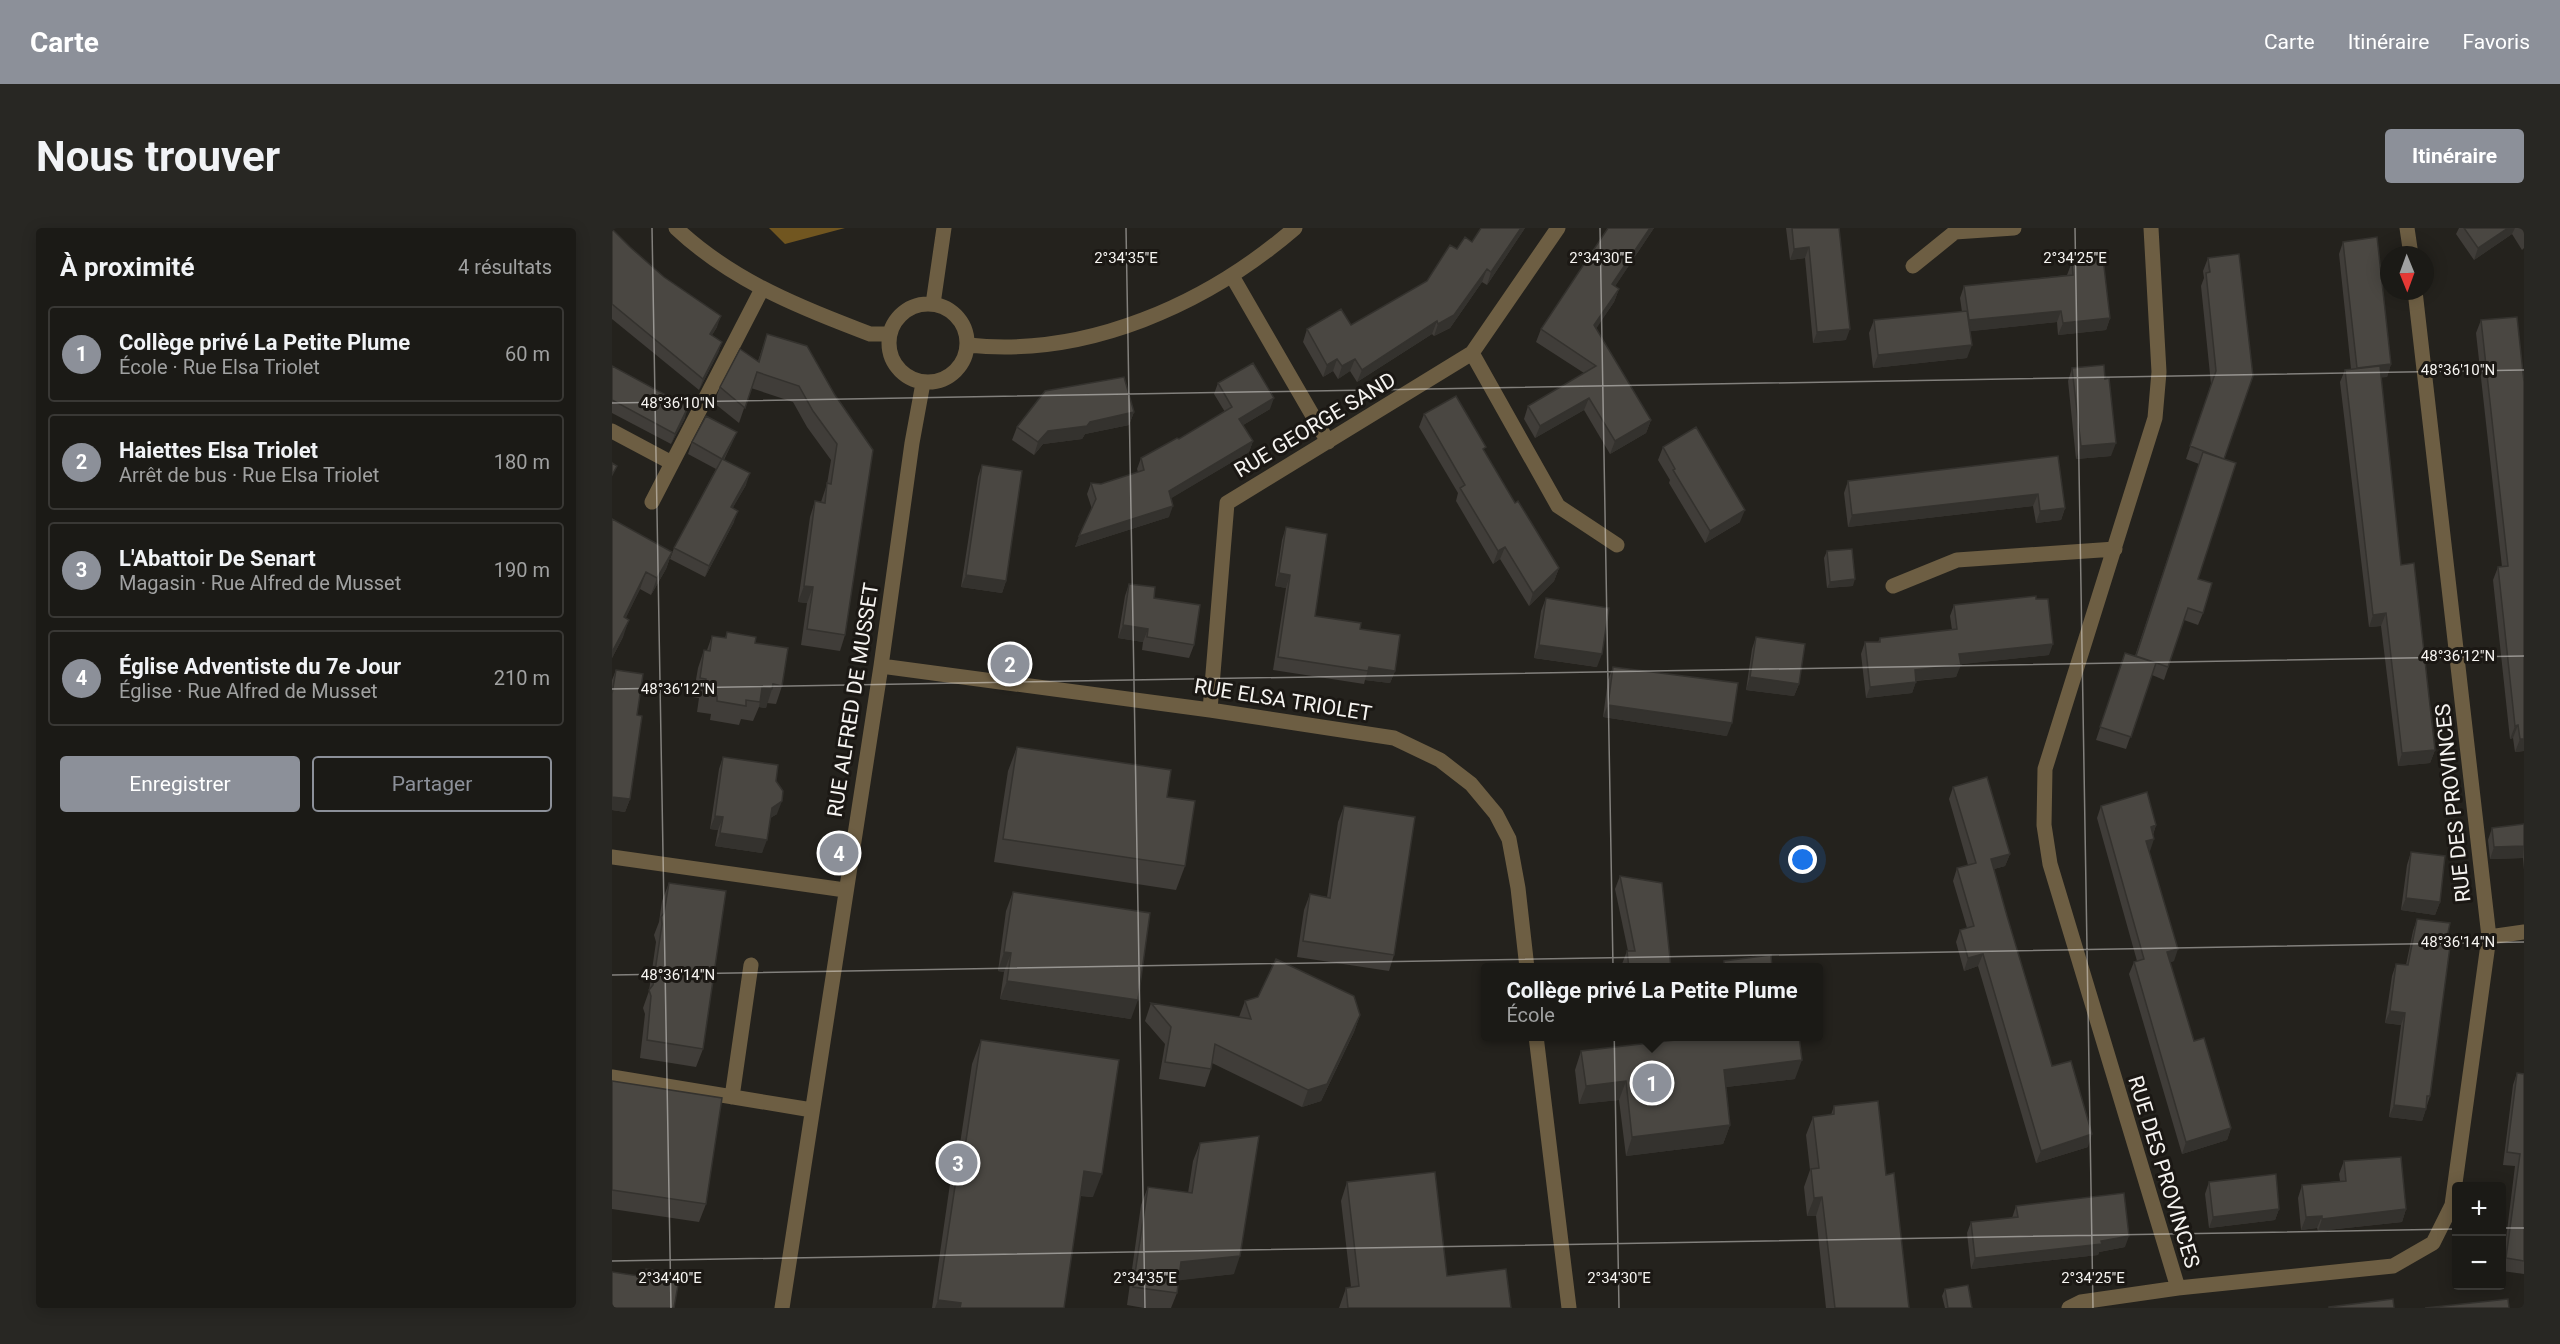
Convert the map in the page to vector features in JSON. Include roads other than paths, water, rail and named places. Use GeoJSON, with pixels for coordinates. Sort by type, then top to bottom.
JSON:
{"type":"FeatureCollection","features":[{"type":"Feature","properties":{"kind":"street"},"geometry":{"type":"LineString","coordinates":[[676,228],[690,242],[762,289],[870,334],[890,334]]}},
{"type":"Feature","properties":{"kind":"street"},"geometry":{"type":"LineString","coordinates":[[933,304],[944,228]]}},
{"type":"Feature","properties":{"kind":"street"},"geometry":{"type":"LineString","coordinates":[[968,345],[1011,347],[1069,341],[1130,324],[1186,303],[1232,276],[1295,228]]}},
{"type":"Feature","properties":{"kind":"street","name":"RUE GEORGE SAND"},"geometry":{"type":"LineString","coordinates":[[1210,710],[1227,503],[1472,354],[1558,228]]}},
{"type":"Feature","properties":{"kind":"street"},"geometry":{"type":"LineString","coordinates":[[1913,266],[1954,232],[2014,228]]}},
{"type":"Feature","properties":{"kind":"street","name":"RUE DES PROVINCES"},"geometry":{"type":"LineString","coordinates":[[2151,228],[2159,372],[2155,418],[2044,769],[2044,825],[2050,864],[2178,1288],[2393,1266],[2433,1243],[2452,1205],[2489,937],[2416,300]]}},
{"type":"Feature","properties":{"kind":"street"},"geometry":{"type":"LineString","coordinates":[[2407,228],[2409,246]]}},
{"type":"Feature","properties":{"kind":"street"},"geometry":{"type":"LineString","coordinates":[[1232,276],[1329,442]]}},
{"type":"Feature","properties":{"kind":"street"},"geometry":{"type":"LineString","coordinates":[[652,502],[762,289]]}},
{"type":"Feature","properties":{"kind":"street"},"geometry":{"type":"LineString","coordinates":[[921,304],[933,304],[954,314],[962,323],[968,345],[965,358],[949,378],[923,383],[911,379],[900,371],[892,360],[889,348],[890,334],[901,315],[921,304]]}},
{"type":"Feature","properties":{"kind":"street"},"geometry":{"type":"LineString","coordinates":[[1472,354],[1558,506],[1617,545]]}},
{"type":"Feature","properties":{"kind":"street","name":"RUE ALFRED DE MUSSET"},"geometry":{"type":"LineString","coordinates":[[782,1308],[881,666],[912,442],[923,383]]}},
{"type":"Feature","properties":{"kind":"street"},"geometry":{"type":"LineString","coordinates":[[612,431],[672,463]]}},
{"type":"Feature","properties":{"kind":"street"},"geometry":{"type":"LineString","coordinates":[[1893,586],[1956,560],[2115,549]]}},
{"type":"Feature","properties":{"kind":"street","name":"RUE ELSA TRIOLET"},"geometry":{"type":"LineString","coordinates":[[881,666],[1210,710],[1394,738],[1440,760],[1471,784],[1496,814],[1509,839],[1518,888],[1526,963]]}},
{"type":"Feature","properties":{"kind":"street"},"geometry":{"type":"LineString","coordinates":[[612,857],[845,890]]}},
{"type":"Feature","properties":{"kind":"street"},"geometry":{"type":"LineString","coordinates":[[2489,937],[2524,932]]}},
{"type":"Feature","properties":{"kind":"street"},"geometry":{"type":"LineString","coordinates":[[732,1097],[751,965]]}},
{"type":"Feature","properties":{"kind":"street"},"geometry":{"type":"LineString","coordinates":[[1537,1041],[1569,1308]]}},
{"type":"Feature","properties":{"kind":"street"},"geometry":{"type":"LineString","coordinates":[[612,1077],[812,1110]]}},
{"type":"Feature","properties":{"kind":"street"},"geometry":{"type":"LineString","coordinates":[[2069,1308],[2081,1302],[2178,1288]]}},
{"type":"Feature","properties":{"kind":"place","name":"Haiettes Elsa Triolet"},"geometry":{"type":"Point","coordinates":[1010,664]}},
{"type":"Feature","properties":{"kind":"place","name":"Église Adventiste du 7e Jour"},"geometry":{"type":"Point","coordinates":[839,853]}},
{"type":"Feature","properties":{"kind":"place","name":"Collège privé La Petite Plume"},"geometry":{"type":"Point","coordinates":[1652,1083]}},
{"type":"Feature","properties":{"kind":"place","name":"L'Abattoir De Senart"},"geometry":{"type":"Point","coordinates":[958,1163]}}]}
